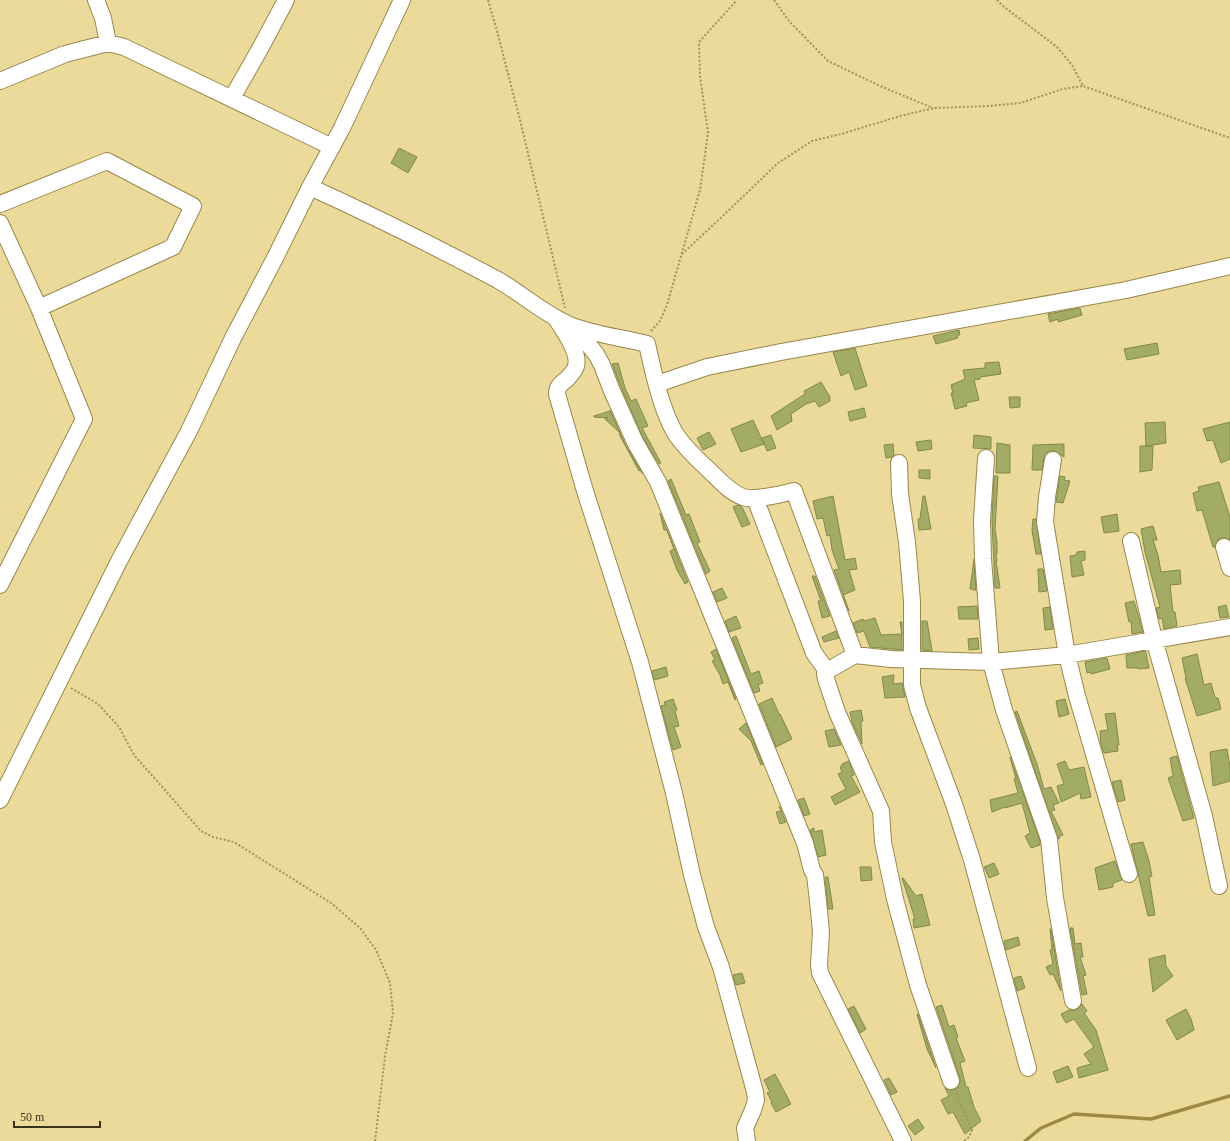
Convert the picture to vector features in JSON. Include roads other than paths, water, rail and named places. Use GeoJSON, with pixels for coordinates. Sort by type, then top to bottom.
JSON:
{"type":"FeatureCollection","features":[{"type":"Feature","properties":{"kind":"street"},"geometry":{"type":"LineString","coordinates":[[96,0],[103,18],[108,43]]}},
{"type":"Feature","properties":{"kind":"street"},"geometry":{"type":"LineString","coordinates":[[0,800],[119,561],[189,431],[233,338],[332,147],[402,0]]}},
{"type":"Feature","properties":{"kind":"street"},"geometry":{"type":"LineString","coordinates":[[232,98],[261,48],[284,1]]}},
{"type":"Feature","properties":{"kind":"street"},"geometry":{"type":"LineString","coordinates":[[0,81],[65,54],[108,43],[124,47],[332,147]]}},
{"type":"Feature","properties":{"kind":"street"},"geometry":{"type":"LineString","coordinates":[[0,204],[107,162],[192,206],[173,247],[39,308]]}},
{"type":"Feature","properties":{"kind":"street"},"geometry":{"type":"LineString","coordinates":[[310,187],[439,248],[508,286],[562,321],[584,339],[596,354],[635,442],[658,482],[805,843],[812,870],[815,875],[821,932],[820,973],[903,1141]]}},
{"type":"Feature","properties":{"kind":"street"},"geometry":{"type":"LineString","coordinates":[[0,223],[39,308],[84,419],[0,585]]}},
{"type":"Feature","properties":{"kind":"street"},"geometry":{"type":"LineString","coordinates":[[657,384],[707,367],[781,352],[1126,290],[1230,266]]}},
{"type":"Feature","properties":{"kind":"street"},"geometry":{"type":"LineString","coordinates":[[562,321],[581,329],[647,344],[665,410],[676,434],[697,458],[735,494],[744,498],[755,498],[794,491],[855,655]]}},
{"type":"Feature","properties":{"kind":"street"},"geometry":{"type":"LineString","coordinates":[[562,321],[577,359],[576,367],[573,372],[560,384],[557,389],[557,394],[585,491],[640,662],[674,793],[692,875],[706,927],[721,967],[755,1092],[756,1100],[745,1128],[747,1141]]}},
{"type":"Feature","properties":{"kind":"street"},"geometry":{"type":"LineString","coordinates":[[986,458],[982,520],[983,559],[991,662],[1004,710],[1049,839],[1055,898],[1073,1001]]}},
{"type":"Feature","properties":{"kind":"street"},"geometry":{"type":"LineString","coordinates":[[1053,460],[1047,497],[1045,522],[1067,655],[1077,696],[1129,874]]}},
{"type":"Feature","properties":{"kind":"street"},"geometry":{"type":"LineString","coordinates":[[899,463],[900,494],[908,542],[912,601],[912,685],[918,708],[954,804],[970,853],[1028,1068]]}},
{"type":"Feature","properties":{"kind":"street"},"geometry":{"type":"LineString","coordinates":[[755,498],[814,653],[827,671]]}},
{"type":"Feature","properties":{"kind":"street"},"geometry":{"type":"LineString","coordinates":[[1131,541],[1154,639],[1204,816],[1219,886]]}},
{"type":"Feature","properties":{"kind":"street"},"geometry":{"type":"LineString","coordinates":[[1224,547],[1230,568]]}},
{"type":"Feature","properties":{"kind":"street"},"geometry":{"type":"LineString","coordinates":[[951,1081],[918,986],[895,899],[883,842],[881,811],[837,712],[825,674],[827,671],[855,655],[870,657],[991,662],[1067,655],[1230,627]]}},
{"type":"Feature","properties":{"kind":"waterway"},"geometry":{"type":"LineString","coordinates":[[1025,1141],[1041,1128],[1074,1114],[1151,1119],[1230,1096]]}}]}
